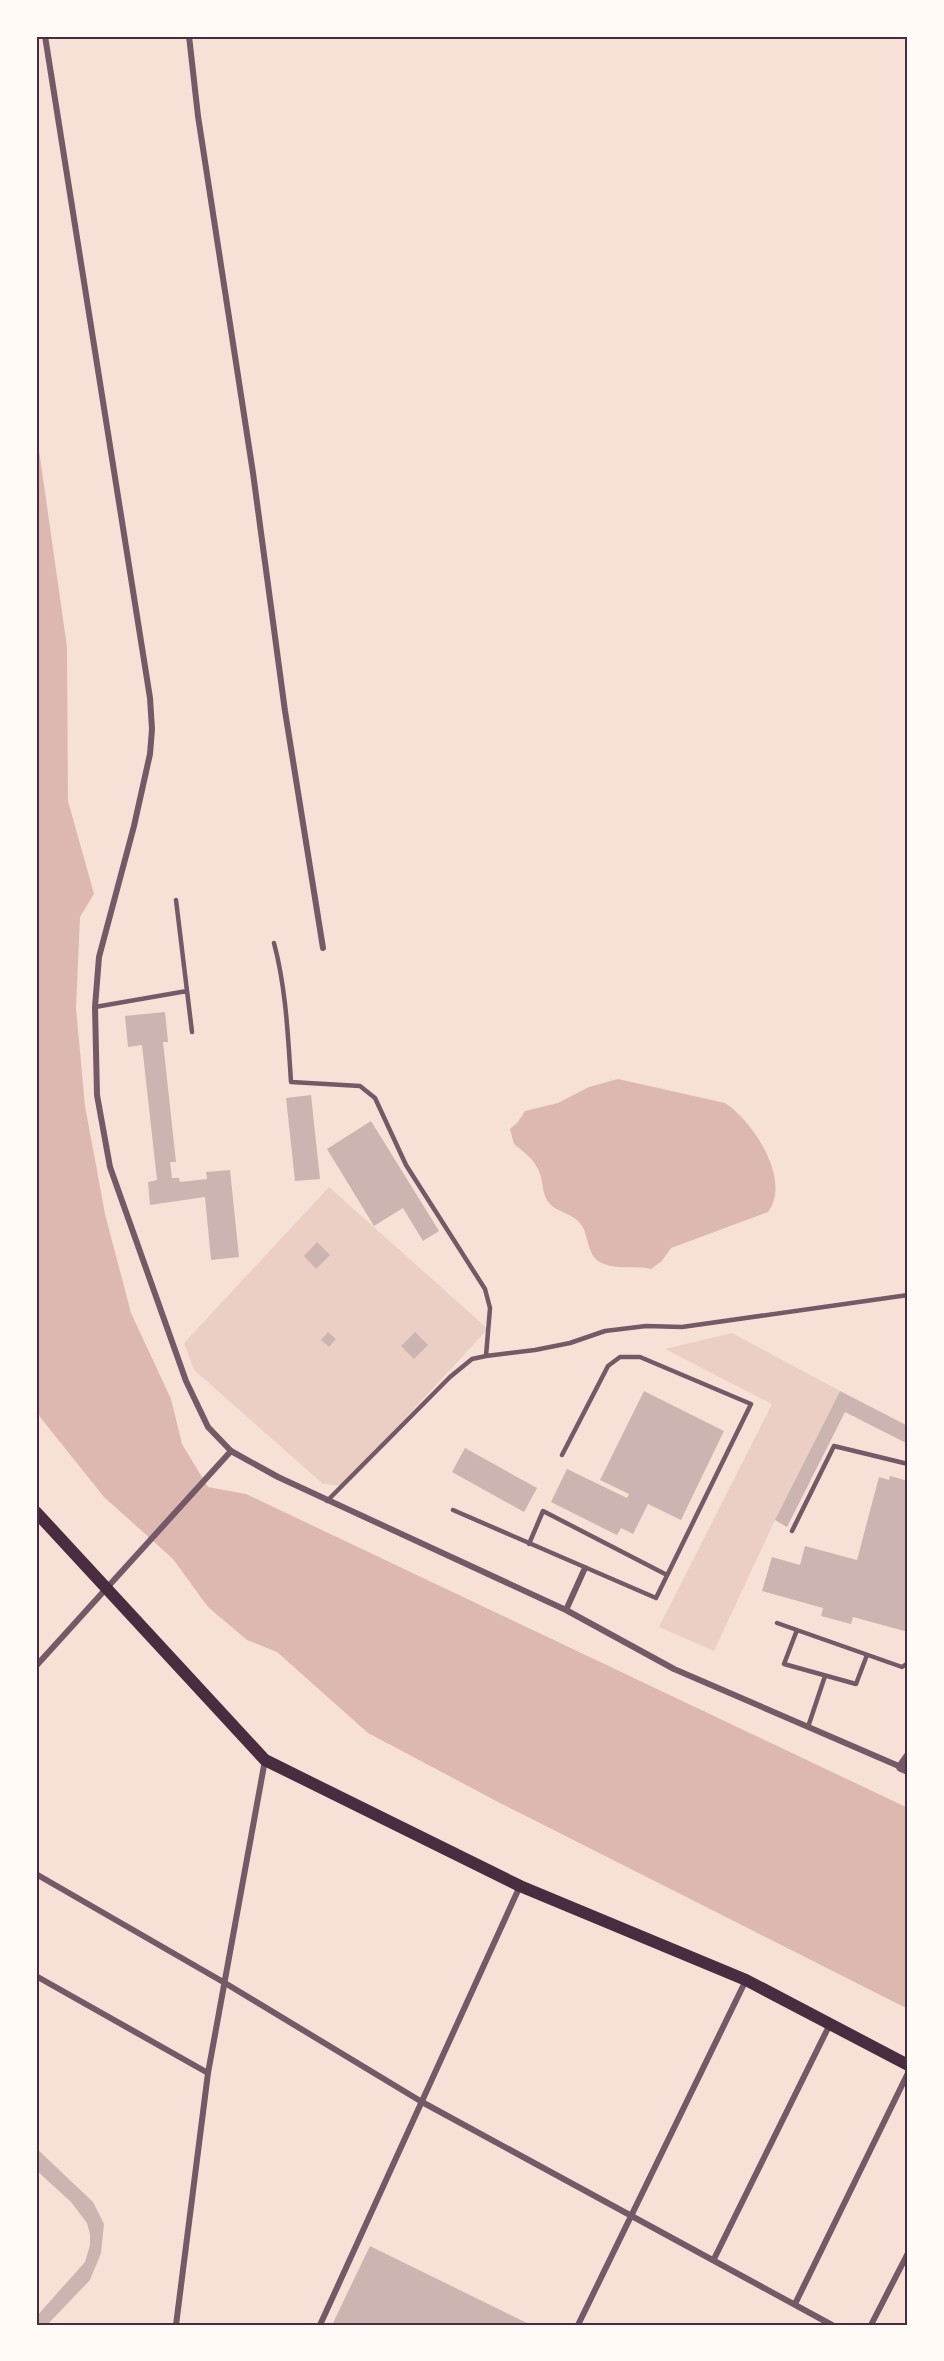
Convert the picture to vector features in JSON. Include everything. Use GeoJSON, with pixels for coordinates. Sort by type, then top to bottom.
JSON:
{"type":"FeatureCollection","features":[{"type":"Feature","properties":{"kind":"main road"},"geometry":{"type":"LineString","coordinates":[[36,1512],[265,1760],[520,1886],[746,1980],[908,2065]]}},
{"type":"Feature","properties":{"kind":"street"},"geometry":{"type":"LineString","coordinates":[[45,36],[150,698],[152,729],[150,754],[134,826],[99,957],[95,1007],[97,1095],[110,1167],[186,1380],[208,1427],[231,1451],[327,1501],[566,1610],[674,1669],[904,1769],[908,1756]]}},
{"type":"Feature","properties":{"kind":"street"},"geometry":{"type":"LineString","coordinates":[[189,36],[198,117],[253,473],[285,711],[323,948]]}},
{"type":"Feature","properties":{"kind":"street"},"geometry":{"type":"LineString","coordinates":[[36,1666],[231,1451]]}},
{"type":"Feature","properties":{"kind":"street"},"geometry":{"type":"LineString","coordinates":[[566,1610],[585,1568]]}},
{"type":"Feature","properties":{"kind":"street"},"geometry":{"type":"LineString","coordinates":[[179,2324],[208,2073],[265,1760]]}},
{"type":"Feature","properties":{"kind":"street"},"geometry":{"type":"LineString","coordinates":[[36,1874],[225,1983],[422,2102],[832,2325]]}},
{"type":"Feature","properties":{"kind":"street"},"geometry":{"type":"LineString","coordinates":[[320,2325],[520,1886]]}},
{"type":"Feature","properties":{"kind":"street"},"geometry":{"type":"LineString","coordinates":[[36,1976],[208,2073]]}},
{"type":"Feature","properties":{"kind":"street"},"geometry":{"type":"LineString","coordinates":[[578,2325],[746,1980]]}},
{"type":"Feature","properties":{"kind":"street"},"geometry":{"type":"LineString","coordinates":[[714,2259],[831,2023]]}},
{"type":"Feature","properties":{"kind":"street"},"geometry":{"type":"LineString","coordinates":[[795,2304],[908,2073]]}},
{"type":"Feature","properties":{"kind":"street"},"geometry":{"type":"LineString","coordinates":[[871,2325],[908,2253]]}},
{"type":"Feature","properties":{"kind":"lane"},"geometry":{"type":"LineString","coordinates":[[176,900],[192,1032]]}},
{"type":"Feature","properties":{"kind":"lane"},"geometry":{"type":"LineString","coordinates":[[273,943],[278,960],[288,1033],[291,1082],[360,1086],[375,1098],[406,1165],[485,1289],[490,1308],[486,1356]]}},
{"type":"Feature","properties":{"kind":"lane"},"geometry":{"type":"LineString","coordinates":[[95,1007],[187,991]]}},
{"type":"Feature","properties":{"kind":"lane"},"geometry":{"type":"LineString","coordinates":[[327,1501],[450,1377],[472,1359],[535,1350],[605,1331],[646,1326],[682,1327],[908,1295]]}},
{"type":"Feature","properties":{"kind":"lane"},"geometry":{"type":"LineString","coordinates":[[453,1510],[656,1599],[751,1404],[640,1357],[620,1357],[608,1366],[562,1455]]}},
{"type":"Feature","properties":{"kind":"lane"},"geometry":{"type":"LineString","coordinates":[[792,1531],[834,1446],[908,1464]]}},
{"type":"Feature","properties":{"kind":"lane"},"geometry":{"type":"LineString","coordinates":[[529,1544],[543,1511],[667,1575]]}},
{"type":"Feature","properties":{"kind":"lane"},"geometry":{"type":"LineString","coordinates":[[777,1623],[902,1667],[908,1663]]}},
{"type":"Feature","properties":{"kind":"lane"},"geometry":{"type":"LineString","coordinates":[[797,1630],[784,1664],[856,1684],[867,1655]]}},
{"type":"Feature","properties":{"kind":"lane"},"geometry":{"type":"LineString","coordinates":[[808,1727],[825,1676]]}},
{"type":"Feature","properties":{"kind":"shaded area"},"geometry":{"type":"Polygon","coordinates":[[[36,429],[67,647],[68,801],[94,894],[80,917],[76,1008],[85,1106],[105,1214],[131,1313],[171,1399],[182,1444],[208,1487],[246,1494],[908,1808],[908,2009],[502,1804],[368,1733],[277,1652],[247,1640],[208,1607],[173,1559],[104,1497],[40,1417],[36,1408],[36,429]]]}},
{"type":"Feature","properties":{"kind":"shaded area"},"geometry":{"type":"Polygon","coordinates":[[[618,1079],[725,1103],[736,1112],[757,1137],[772,1168],[775,1184],[774,1199],[768,1212],[671,1248],[662,1261],[651,1269],[616,1267],[598,1261],[591,1252],[585,1231],[579,1222],[555,1208],[548,1201],[537,1166],[514,1144],[510,1129],[525,1111],[558,1103],[589,1087],[618,1079]]]}},
{"type":"Feature","properties":{"kind":"shaded area"},"geometry":{"type":"Polygon","coordinates":[[[329,1187],[488,1329],[342,1486],[323,1484],[194,1370],[184,1343],[329,1187]]]}},
{"type":"Feature","properties":{"kind":"shaded area"},"geometry":{"type":"Polygon","coordinates":[[[732,1333],[840,1391],[775,1520],[714,1651],[659,1627],[772,1404],[665,1349],[732,1333]]]}},
{"type":"Feature","properties":{"kind":"building"},"geometry":{"type":"Polygon","coordinates":[[[165,1012],[168,1042],[163,1042],[176,1162],[170,1162],[172,1178],[179,1178],[180,1182],[207,1179],[206,1172],[230,1170],[239,1257],[211,1260],[205,1197],[150,1205],[148,1182],[157,1180],[142,1045],[128,1047],[125,1016],[165,1012]]]}},
{"type":"Feature","properties":{"kind":"building"},"geometry":{"type":"Polygon","coordinates":[[[311,1095],[320,1179],[295,1181],[286,1098],[311,1095]]]}},
{"type":"Feature","properties":{"kind":"building"},"geometry":{"type":"Polygon","coordinates":[[[371,1121],[439,1231],[423,1241],[403,1208],[374,1226],[327,1149],[371,1121]]]}},
{"type":"Feature","properties":{"kind":"building"},"geometry":{"type":"Polygon","coordinates":[[[317,1242],[330,1255],[316,1269],[304,1256],[317,1242]]]}},
{"type":"Feature","properties":{"kind":"building"},"geometry":{"type":"Polygon","coordinates":[[[328,1332],[336,1339],[329,1347],[321,1340],[328,1332]]]}},
{"type":"Feature","properties":{"kind":"building"},"geometry":{"type":"Polygon","coordinates":[[[415,1332],[428,1345],[414,1359],[401,1346],[415,1332]]]}},
{"type":"Feature","properties":{"kind":"building"},"geometry":{"type":"Polygon","coordinates":[[[644,1391],[724,1431],[681,1520],[648,1504],[633,1534],[621,1528],[617,1535],[551,1502],[567,1469],[627,1498],[629,1494],[600,1480],[644,1391]]]}},
{"type":"Feature","properties":{"kind":"building"},"geometry":{"type":"Polygon","coordinates":[[[840,1391],[908,1426],[908,1444],[845,1412],[787,1527],[775,1520],[840,1391]]]}},
{"type":"Feature","properties":{"kind":"building"},"geometry":{"type":"Polygon","coordinates":[[[465,1448],[537,1488],[524,1512],[452,1472],[465,1448]]]}},
{"type":"Feature","properties":{"kind":"building"},"geometry":{"type":"Polygon","coordinates":[[[890,1476],[908,1481],[908,1585],[906,1592],[908,1592],[908,1632],[853,1617],[851,1624],[821,1616],[823,1608],[762,1591],[772,1557],[800,1565],[805,1546],[857,1560],[879,1477],[889,1480],[890,1476]]]}},
{"type":"Feature","properties":{"kind":"building"},"geometry":{"type":"Polygon","coordinates":[[[36,2148],[93,2202],[104,2224],[101,2253],[90,2280],[47,2325],[36,2325],[36,2317],[85,2262],[90,2245],[90,2234],[87,2223],[71,2202],[36,2170],[36,2148]]]}},
{"type":"Feature","properties":{"kind":"building"},"geometry":{"type":"Polygon","coordinates":[[[370,2246],[531,2325],[332,2325],[370,2246]]]}}]}
